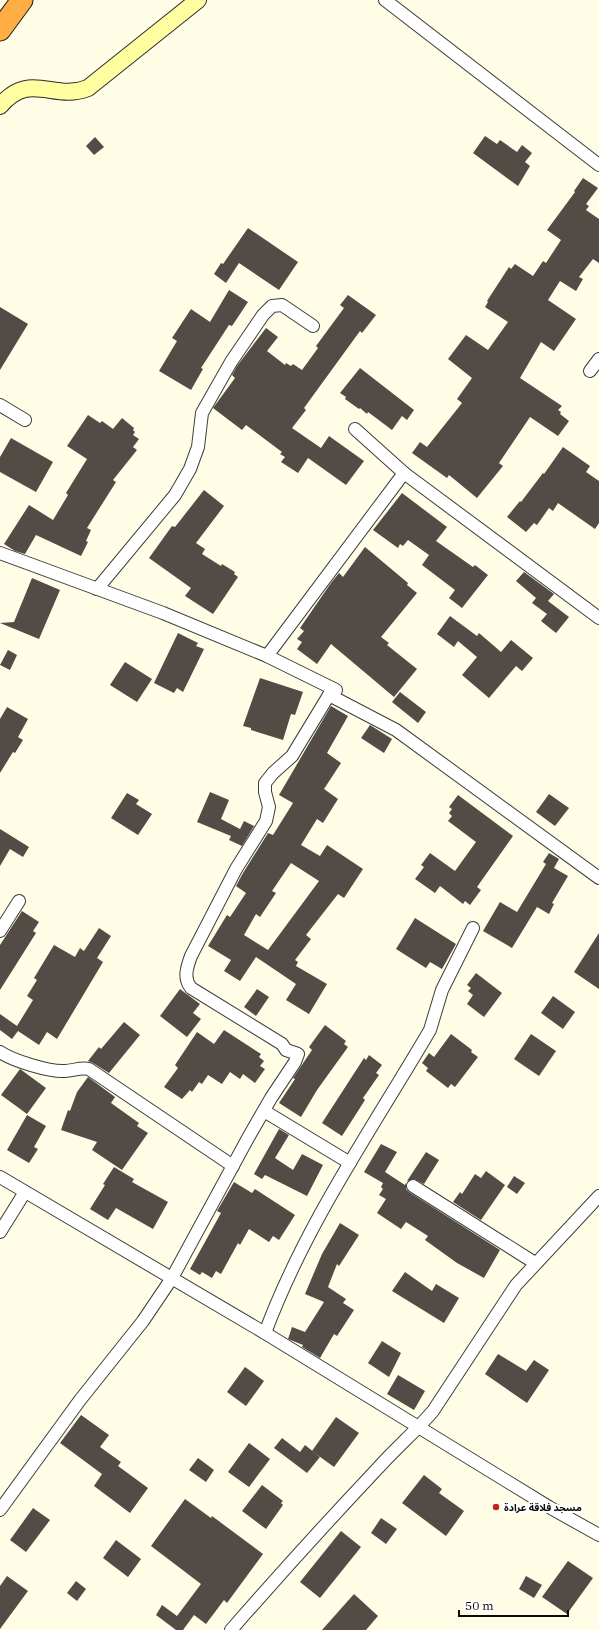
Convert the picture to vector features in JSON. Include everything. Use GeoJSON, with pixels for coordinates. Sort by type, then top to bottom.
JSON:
{"type":"FeatureCollection","features":[{"type":"Feature","properties":{"kind":"highway"},"geometry":{"type":"LineString","coordinates":[[0,30],[22,0]]}},
{"type":"Feature","properties":{"kind":"street"},"geometry":{"type":"LineString","coordinates":[[0,106],[7,98],[22,89],[32,87],[69,93],[79,92],[88,88],[198,0]]}},
{"type":"Feature","properties":{"kind":"street"},"geometry":{"type":"LineString","coordinates":[[385,0],[599,165]]}},
{"type":"Feature","properties":{"kind":"street"},"geometry":{"type":"LineString","coordinates":[[97,589],[175,495],[190,469],[198,447],[202,412],[231,362],[263,315],[272,306],[282,306],[313,326]]}},
{"type":"Feature","properties":{"kind":"street"},"geometry":{"type":"LineString","coordinates":[[590,371],[599,359]]}},
{"type":"Feature","properties":{"kind":"street"},"geometry":{"type":"LineString","coordinates":[[0,405],[25,420]]}},
{"type":"Feature","properties":{"kind":"street"},"geometry":{"type":"LineString","coordinates":[[355,429],[404,473],[599,618]]}},
{"type":"Feature","properties":{"kind":"street"},"geometry":{"type":"LineString","coordinates":[[267,656],[404,473]]}},
{"type":"Feature","properties":{"kind":"street"},"geometry":{"type":"LineString","coordinates":[[0,553],[97,589],[267,656],[336,690],[329,695],[292,756],[273,773],[265,783],[265,792],[269,807],[266,821],[236,869],[191,956],[187,969],[187,983],[191,988],[282,1044],[286,1050],[298,1054],[295,1062],[264,1111],[172,1278],[143,1321],[80,1400],[0,1510]]}},
{"type":"Feature","properties":{"kind":"street"},"geometry":{"type":"LineString","coordinates":[[329,695],[396,730],[599,878]]}},
{"type":"Feature","properties":{"kind":"street"},"geometry":{"type":"LineString","coordinates":[[0,932],[19,901]]}},
{"type":"Feature","properties":{"kind":"street"},"geometry":{"type":"LineString","coordinates":[[265,1333],[278,1298],[302,1244],[430,1030],[442,990],[473,928]]}},
{"type":"Feature","properties":{"kind":"street"},"geometry":{"type":"LineString","coordinates":[[0,1052],[16,1061],[55,1071],[80,1068],[89,1069],[233,1166]]}},
{"type":"Feature","properties":{"kind":"street"},"geometry":{"type":"LineString","coordinates":[[264,1111],[350,1163]]}},
{"type":"Feature","properties":{"kind":"street"},"geometry":{"type":"LineString","coordinates":[[0,1177],[265,1333],[549,1507],[599,1534]]}},
{"type":"Feature","properties":{"kind":"street"},"geometry":{"type":"LineString","coordinates":[[414,1186],[536,1263]]}},
{"type":"Feature","properties":{"kind":"street"},"geometry":{"type":"LineString","coordinates":[[0,1232],[25,1192]]}},
{"type":"Feature","properties":{"kind":"street"},"geometry":{"type":"LineString","coordinates":[[231,1630],[277,1577],[378,1467],[420,1427],[433,1411],[465,1360],[516,1285],[599,1196]]}},
{"type":"Feature","properties":{"kind":"building"},"geometry":{"type":"Polygon","coordinates":[[[485,136],[497,144],[500,140],[517,152],[522,145],[532,153],[525,162],[530,166],[518,186],[473,153],[485,136]]]}},
{"type":"Feature","properties":{"kind":"building"},"geometry":{"type":"Polygon","coordinates":[[[95,137],[104,147],[94,155],[86,146],[95,137]]]}},
{"type":"Feature","properties":{"kind":"building"},"geometry":{"type":"Polygon","coordinates":[[[583,178],[598,188],[586,204],[589,206],[586,210],[599,219],[599,263],[593,259],[579,277],[583,279],[576,291],[560,281],[548,300],[576,319],[554,351],[541,342],[520,378],[562,406],[558,410],[561,412],[560,414],[569,421],[558,436],[530,417],[499,463],[503,466],[477,498],[449,475],[447,478],[412,453],[420,442],[427,447],[462,403],[457,399],[472,378],[448,359],[466,335],[488,350],[508,322],[485,307],[488,302],[487,301],[509,267],[511,269],[515,264],[533,276],[543,261],[546,263],[561,240],[547,230],[575,192],[574,191],[583,178]]]}},
{"type":"Feature","properties":{"kind":"building"},"geometry":{"type":"Polygon","coordinates":[[[248,228],[298,262],[279,290],[239,263],[226,283],[214,274],[221,263],[223,264],[248,228]]]}},
{"type":"Feature","properties":{"kind":"building"},"geometry":{"type":"Polygon","coordinates":[[[229,290],[248,302],[232,326],[229,325],[201,368],[203,369],[191,390],[159,371],[177,341],[172,338],[191,309],[210,322],[229,290]]]}},
{"type":"Feature","properties":{"kind":"building"},"geometry":{"type":"Polygon","coordinates":[[[348,295],[376,315],[362,333],[360,331],[304,408],[306,410],[292,428],[321,448],[329,436],[364,461],[346,485],[308,458],[298,473],[281,462],[285,457],[280,454],[282,452],[246,425],[242,430],[213,408],[235,378],[232,375],[237,366],[266,328],[278,337],[267,351],[285,365],[286,363],[291,366],[293,364],[302,370],[318,348],[316,346],[344,308],[340,305],[348,295]]]}},
{"type":"Feature","properties":{"kind":"building"},"geometry":{"type":"Polygon","coordinates":[[[0,307],[28,324],[0,370],[0,307]]]}},
{"type":"Feature","properties":{"kind":"building"},"geometry":{"type":"Polygon","coordinates":[[[360,368],[414,410],[407,420],[402,416],[392,430],[368,412],[367,414],[345,399],[346,397],[340,393],[360,368]]]}},
{"type":"Feature","properties":{"kind":"building"},"geometry":{"type":"Polygon","coordinates":[[[88,415],[100,423],[102,421],[113,429],[122,418],[134,428],[133,430],[135,432],[133,435],[139,439],[133,447],[137,450],[113,480],[116,482],[87,528],[91,530],[86,541],[88,542],[81,556],[36,535],[25,554],[15,551],[4,544],[29,505],[53,520],[68,495],[66,493],[87,459],[67,446],[88,415]]]}},
{"type":"Feature","properties":{"kind":"building"},"geometry":{"type":"Polygon","coordinates":[[[11,438],[53,462],[36,492],[0,472],[0,457],[11,438]]]}},
{"type":"Feature","properties":{"kind":"building"},"geometry":{"type":"Polygon","coordinates":[[[563,447],[590,466],[586,472],[599,481],[599,523],[595,529],[558,503],[553,511],[549,508],[537,525],[534,523],[526,532],[507,517],[520,501],[521,502],[543,473],[544,474],[563,447]]]}},
{"type":"Feature","properties":{"kind":"building"},"geometry":{"type":"Polygon","coordinates":[[[204,490],[224,506],[196,543],[205,549],[202,554],[221,566],[222,564],[235,572],[234,574],[238,577],[213,614],[185,596],[191,588],[149,558],[172,526],[175,527],[204,490]]]}},
{"type":"Feature","properties":{"kind":"building"},"geometry":{"type":"Polygon","coordinates":[[[402,493],[447,527],[436,541],[473,567],[475,565],[488,575],[462,608],[449,598],[455,590],[422,565],[429,555],[408,540],[403,546],[400,544],[398,548],[373,530],[402,493]]]}},
{"type":"Feature","properties":{"kind":"building"},"geometry":{"type":"Polygon","coordinates":[[[365,547],[408,583],[407,585],[417,593],[381,637],[389,643],[387,645],[417,669],[394,697],[331,644],[317,664],[297,649],[302,642],[297,639],[304,631],[300,628],[339,573],[343,577],[365,547]]]}},
{"type":"Feature","properties":{"kind":"building"},"geometry":{"type":"Polygon","coordinates":[[[524,572],[554,594],[548,601],[569,617],[556,633],[541,621],[547,614],[532,603],[536,598],[516,581],[524,572]]]}},
{"type":"Feature","properties":{"kind":"building"},"geometry":{"type":"Polygon","coordinates":[[[32,578],[60,590],[39,639],[0,623],[14,622],[32,578]]]}},
{"type":"Feature","properties":{"kind":"building"},"geometry":{"type":"Polygon","coordinates":[[[450,616],[477,636],[479,633],[501,652],[511,640],[533,658],[522,671],[516,666],[489,698],[462,675],[477,657],[458,641],[454,647],[437,634],[450,616]]]}},
{"type":"Feature","properties":{"kind":"building"},"geometry":{"type":"Polygon","coordinates":[[[178,633],[198,643],[196,646],[204,649],[183,692],[177,688],[174,693],[154,683],[178,633]]]}},
{"type":"Feature","properties":{"kind":"building"},"geometry":{"type":"Polygon","coordinates":[[[8,650],[17,655],[10,670],[0,665],[8,650]]]}},
{"type":"Feature","properties":{"kind":"building"},"geometry":{"type":"Polygon","coordinates":[[[125,662],[152,679],[137,702],[110,685],[125,662]]]}},
{"type":"Feature","properties":{"kind":"building"},"geometry":{"type":"Polygon","coordinates":[[[260,678],[303,692],[295,715],[291,714],[283,740],[243,726],[260,678]]]}},
{"type":"Feature","properties":{"kind":"building"},"geometry":{"type":"Polygon","coordinates":[[[400,692],[426,712],[418,723],[392,702],[400,692]]]}},
{"type":"Feature","properties":{"kind":"building"},"geometry":{"type":"Polygon","coordinates":[[[331,706],[348,716],[327,753],[341,763],[324,789],[338,799],[323,823],[317,819],[301,845],[320,856],[327,845],[363,869],[344,898],[338,894],[306,935],[311,939],[295,960],[298,962],[296,966],[327,984],[309,1014],[286,1000],[296,984],[256,957],[240,981],[224,971],[231,960],[208,946],[227,915],[230,917],[246,893],[236,886],[243,873],[268,833],[273,835],[293,803],[279,795],[331,706]],[[291,863],[272,891],[276,893],[260,917],[256,914],[244,935],[268,950],[319,881],[291,863]]]}},
{"type":"Feature","properties":{"kind":"building"},"geometry":{"type":"Polygon","coordinates":[[[7,707],[28,719],[18,737],[23,740],[15,753],[13,752],[0,773],[0,719],[7,707]]]}},
{"type":"Feature","properties":{"kind":"building"},"geometry":{"type":"Polygon","coordinates":[[[370,725],[392,739],[384,753],[361,738],[370,725]]]}},
{"type":"Feature","properties":{"kind":"building"},"geometry":{"type":"Polygon","coordinates":[[[210,792],[229,800],[221,819],[240,829],[244,821],[254,826],[242,846],[229,840],[231,836],[197,822],[210,792]]]}},
{"type":"Feature","properties":{"kind":"building"},"geometry":{"type":"Polygon","coordinates":[[[127,793],[139,800],[136,804],[152,814],[138,835],[111,818],[127,793]]]}},
{"type":"Feature","properties":{"kind":"building"},"geometry":{"type":"Polygon","coordinates":[[[549,794],[569,808],[555,826],[536,812],[549,794]]]}},
{"type":"Feature","properties":{"kind":"building"},"geometry":{"type":"Polygon","coordinates":[[[458,795],[513,836],[477,887],[481,890],[470,905],[465,901],[463,904],[440,886],[435,893],[415,879],[424,867],[421,865],[430,853],[455,871],[476,842],[448,821],[452,816],[449,813],[452,809],[449,807],[458,795]]]}},
{"type":"Feature","properties":{"kind":"building"},"geometry":{"type":"Polygon","coordinates":[[[0,829],[29,847],[23,857],[10,849],[0,866],[0,829]]]}},
{"type":"Feature","properties":{"kind":"building"},"geometry":{"type":"Polygon","coordinates":[[[549,853],[559,859],[554,868],[568,876],[552,903],[554,904],[549,914],[537,907],[512,948],[483,931],[500,902],[517,912],[546,864],[543,862],[549,853]]]}},
{"type":"Feature","properties":{"kind":"building"},"geometry":{"type":"Polygon","coordinates":[[[22,911],[39,922],[33,931],[36,933],[0,990],[0,945],[22,911]]]}},
{"type":"Feature","properties":{"kind":"building"},"geometry":{"type":"Polygon","coordinates":[[[415,918],[456,944],[442,969],[430,962],[426,968],[396,949],[415,918]]]}},
{"type":"Feature","properties":{"kind":"building"},"geometry":{"type":"Polygon","coordinates":[[[99,928],[111,936],[97,958],[103,962],[57,1039],[47,1032],[39,1045],[18,1031],[12,1039],[0,1030],[0,1014],[17,1026],[33,1000],[27,996],[37,980],[34,978],[54,945],[75,957],[80,948],[84,951],[99,928]]]}},
{"type":"Feature","properties":{"kind":"building"},"geometry":{"type":"Polygon","coordinates":[[[599,933],[599,989],[574,972],[599,933]]]}},
{"type":"Feature","properties":{"kind":"building"},"geometry":{"type":"Polygon","coordinates":[[[476,973],[502,993],[484,1017],[467,1004],[473,995],[468,991],[471,988],[467,985],[476,973]]]}},
{"type":"Feature","properties":{"kind":"building"},"geometry":{"type":"Polygon","coordinates":[[[180,989],[200,1004],[193,1013],[201,1019],[187,1037],[160,1016],[180,989]]]}},
{"type":"Feature","properties":{"kind":"building"},"geometry":{"type":"Polygon","coordinates":[[[257,989],[269,997],[256,1016],[244,1007],[257,989]]]}},
{"type":"Feature","properties":{"kind":"building"},"geometry":{"type":"Polygon","coordinates":[[[553,996],[575,1012],[563,1029],[541,1013],[553,996]]]}},
{"type":"Feature","properties":{"kind":"building"},"geometry":{"type":"Polygon","coordinates":[[[124,1022],[140,1035],[109,1073],[88,1061],[99,1047],[101,1049],[124,1022]]]}},
{"type":"Feature","properties":{"kind":"building"},"geometry":{"type":"Polygon","coordinates":[[[325,1025],[346,1041],[344,1044],[348,1047],[317,1090],[301,1117],[279,1103],[295,1079],[293,1078],[312,1050],[309,1047],[325,1025]]]}},
{"type":"Feature","properties":{"kind":"building"},"geometry":{"type":"Polygon","coordinates":[[[224,1030],[261,1054],[259,1057],[264,1061],[260,1066],[265,1069],[255,1083],[243,1074],[240,1079],[230,1072],[222,1084],[208,1075],[202,1084],[199,1082],[192,1092],[190,1090],[182,1099],[164,1087],[178,1068],[175,1065],[197,1032],[214,1044],[224,1030]]]}},
{"type":"Feature","properties":{"kind":"building"},"geometry":{"type":"Polygon","coordinates":[[[451,1034],[472,1050],[471,1052],[478,1057],[455,1087],[451,1084],[448,1088],[426,1071],[428,1068],[422,1063],[429,1053],[434,1057],[451,1034]]]}},
{"type":"Feature","properties":{"kind":"building"},"geometry":{"type":"Polygon","coordinates":[[[531,1034],[556,1051],[539,1076],[514,1059],[531,1034]]]}},
{"type":"Feature","properties":{"kind":"building"},"geometry":{"type":"Polygon","coordinates":[[[369,1055],[382,1065],[376,1073],[379,1075],[363,1098],[365,1100],[342,1136],[322,1123],[364,1058],[366,1060],[369,1055]]]}},
{"type":"Feature","properties":{"kind":"building"},"geometry":{"type":"Polygon","coordinates":[[[20,1069],[46,1088],[27,1114],[1,1095],[20,1069]]]}},
{"type":"Feature","properties":{"kind":"building"},"geometry":{"type":"Polygon","coordinates":[[[88,1077],[115,1097],[111,1103],[139,1123],[137,1126],[148,1133],[122,1170],[92,1150],[97,1142],[61,1130],[68,1110],[70,1111],[77,1092],[88,1077]]]}},
{"type":"Feature","properties":{"kind":"building"},"geometry":{"type":"Polygon","coordinates":[[[27,1115],[46,1126],[34,1147],[38,1149],[29,1163],[7,1150],[27,1115]]]}},
{"type":"Feature","properties":{"kind":"building"},"geometry":{"type":"Polygon","coordinates":[[[279,1129],[289,1135],[275,1158],[293,1170],[302,1154],[323,1165],[307,1196],[265,1175],[262,1179],[254,1174],[279,1129]]]}},
{"type":"Feature","properties":{"kind":"building"},"geometry":{"type":"Polygon","coordinates":[[[381,1144],[397,1152],[385,1172],[405,1185],[406,1183],[406,1189],[409,1192],[500,1250],[484,1278],[457,1263],[425,1240],[428,1236],[406,1222],[401,1229],[377,1213],[386,1199],[379,1195],[383,1189],[381,1187],[383,1183],[364,1172],[381,1144]]]}},
{"type":"Feature","properties":{"kind":"building"},"geometry":{"type":"Polygon","coordinates":[[[426,1152],[439,1160],[424,1184],[414,1179],[407,1181],[426,1152]]]}},
{"type":"Feature","properties":{"kind":"building"},"geometry":{"type":"Polygon","coordinates":[[[114,1167],[134,1179],[132,1182],[168,1202],[153,1229],[116,1208],[108,1220],[90,1209],[114,1167]]]}},
{"type":"Feature","properties":{"kind":"building"},"geometry":{"type":"Polygon","coordinates":[[[486,1171],[505,1185],[481,1220],[453,1202],[460,1192],[462,1194],[475,1174],[481,1178],[486,1171]]]}},
{"type":"Feature","properties":{"kind":"building"},"geometry":{"type":"Polygon","coordinates":[[[514,1176],[525,1183],[517,1194],[507,1187],[514,1176]]]}},
{"type":"Feature","properties":{"kind":"building"},"geometry":{"type":"Polygon","coordinates":[[[234,1182],[252,1193],[255,1189],[295,1215],[279,1240],[273,1236],[269,1242],[249,1229],[240,1245],[238,1243],[221,1274],[216,1271],[212,1278],[202,1272],[200,1275],[190,1269],[221,1213],[217,1211],[234,1182]]]}},
{"type":"Feature","properties":{"kind":"building"},"geometry":{"type":"Polygon","coordinates":[[[340,1223],[359,1235],[339,1266],[337,1264],[328,1287],[346,1299],[343,1303],[354,1310],[337,1336],[334,1334],[320,1358],[302,1347],[303,1345],[288,1339],[292,1327],[305,1332],[324,1302],[305,1294],[322,1254],[340,1223]]]}},
{"type":"Feature","properties":{"kind":"building"},"geometry":{"type":"Polygon","coordinates":[[[405,1272],[432,1291],[436,1284],[459,1298],[444,1323],[392,1291],[405,1272]]]}},
{"type":"Feature","properties":{"kind":"building"},"geometry":{"type":"Polygon","coordinates":[[[382,1341],[401,1353],[389,1377],[368,1363],[382,1341]]]}},
{"type":"Feature","properties":{"kind":"building"},"geometry":{"type":"Polygon","coordinates":[[[498,1354],[526,1371],[534,1360],[549,1370],[527,1403],[485,1374],[498,1354]]]}},
{"type":"Feature","properties":{"kind":"building"},"geometry":{"type":"Polygon","coordinates":[[[245,1367],[264,1381],[246,1406],[227,1392],[245,1367]]]}},
{"type":"Feature","properties":{"kind":"building"},"geometry":{"type":"Polygon","coordinates":[[[398,1375],[425,1391],[414,1410],[387,1394],[398,1375]]]}},
{"type":"Feature","properties":{"kind":"building"},"geometry":{"type":"Polygon","coordinates":[[[81,1415],[109,1435],[100,1447],[121,1462],[118,1466],[148,1488],[130,1513],[94,1486],[102,1474],[60,1443],[81,1415]]]}},
{"type":"Feature","properties":{"kind":"building"},"geometry":{"type":"Polygon","coordinates":[[[336,1417],[359,1433],[334,1467],[312,1451],[336,1417]]]}},
{"type":"Feature","properties":{"kind":"building"},"geometry":{"type":"Polygon","coordinates":[[[282,1438],[300,1452],[305,1445],[320,1457],[307,1473],[274,1448],[282,1438]]]}},
{"type":"Feature","properties":{"kind":"building"},"geometry":{"type":"Polygon","coordinates":[[[249,1443],[270,1459],[249,1487],[228,1472],[249,1443]]]}},
{"type":"Feature","properties":{"kind":"building"},"geometry":{"type":"Polygon","coordinates":[[[198,1458],[214,1470],[206,1482],[189,1470],[198,1458]]]}},
{"type":"Feature","properties":{"kind":"building"},"geometry":{"type":"Polygon","coordinates":[[[424,1475],[442,1489],[439,1493],[464,1511],[446,1536],[402,1503],[424,1475]]]}},
{"type":"Feature","properties":{"kind":"building"},"geometry":{"type":"Polygon","coordinates":[[[262,1485],[283,1501],[281,1503],[283,1505],[266,1529],[242,1511],[262,1485]]]}},
{"type":"Feature","properties":{"kind":"building"},"geometry":{"type":"Polygon","coordinates":[[[185,1499],[211,1518],[212,1516],[263,1554],[227,1603],[224,1600],[206,1624],[194,1615],[183,1630],[176,1630],[156,1615],[162,1605],[177,1616],[201,1584],[151,1546],[185,1499]]]}},
{"type":"Feature","properties":{"kind":"building"},"geometry":{"type":"Polygon","coordinates":[[[33,1508],[50,1520],[26,1552],[10,1540],[33,1508]]]}},
{"type":"Feature","properties":{"kind":"building"},"geometry":{"type":"Polygon","coordinates":[[[381,1518],[397,1529],[386,1544],[371,1533],[381,1518]]]}},
{"type":"Feature","properties":{"kind":"building"},"geometry":{"type":"Polygon","coordinates":[[[341,1531],[361,1547],[320,1598],[300,1582],[341,1531]]]}},
{"type":"Feature","properties":{"kind":"building"},"geometry":{"type":"Polygon","coordinates":[[[116,1540],[141,1559],[128,1577],[103,1558],[116,1540]]]}},
{"type":"Feature","properties":{"kind":"building"},"geometry":{"type":"Polygon","coordinates":[[[568,1561],[593,1578],[567,1614],[542,1597],[568,1561]]]}},
{"type":"Feature","properties":{"kind":"building"},"geometry":{"type":"Polygon","coordinates":[[[7,1576],[28,1591],[0,1629],[0,1586],[7,1576]]]}},
{"type":"Feature","properties":{"kind":"building"},"geometry":{"type":"Polygon","coordinates":[[[526,1576],[542,1585],[534,1598],[519,1589],[526,1576]]]}},
{"type":"Feature","properties":{"kind":"building"},"geometry":{"type":"Polygon","coordinates":[[[76,1581],[86,1589],[77,1601],[67,1593],[76,1581]]]}},
{"type":"Feature","properties":{"kind":"building"},"geometry":{"type":"Polygon","coordinates":[[[354,1594],[378,1616],[366,1630],[322,1630],[354,1594]]]}},
{"type":"Feature","properties":{"kind":"place","name":"مسجد فلاقة عرادة"},"geometry":{"type":"Point","coordinates":[496,1507]}}]}
